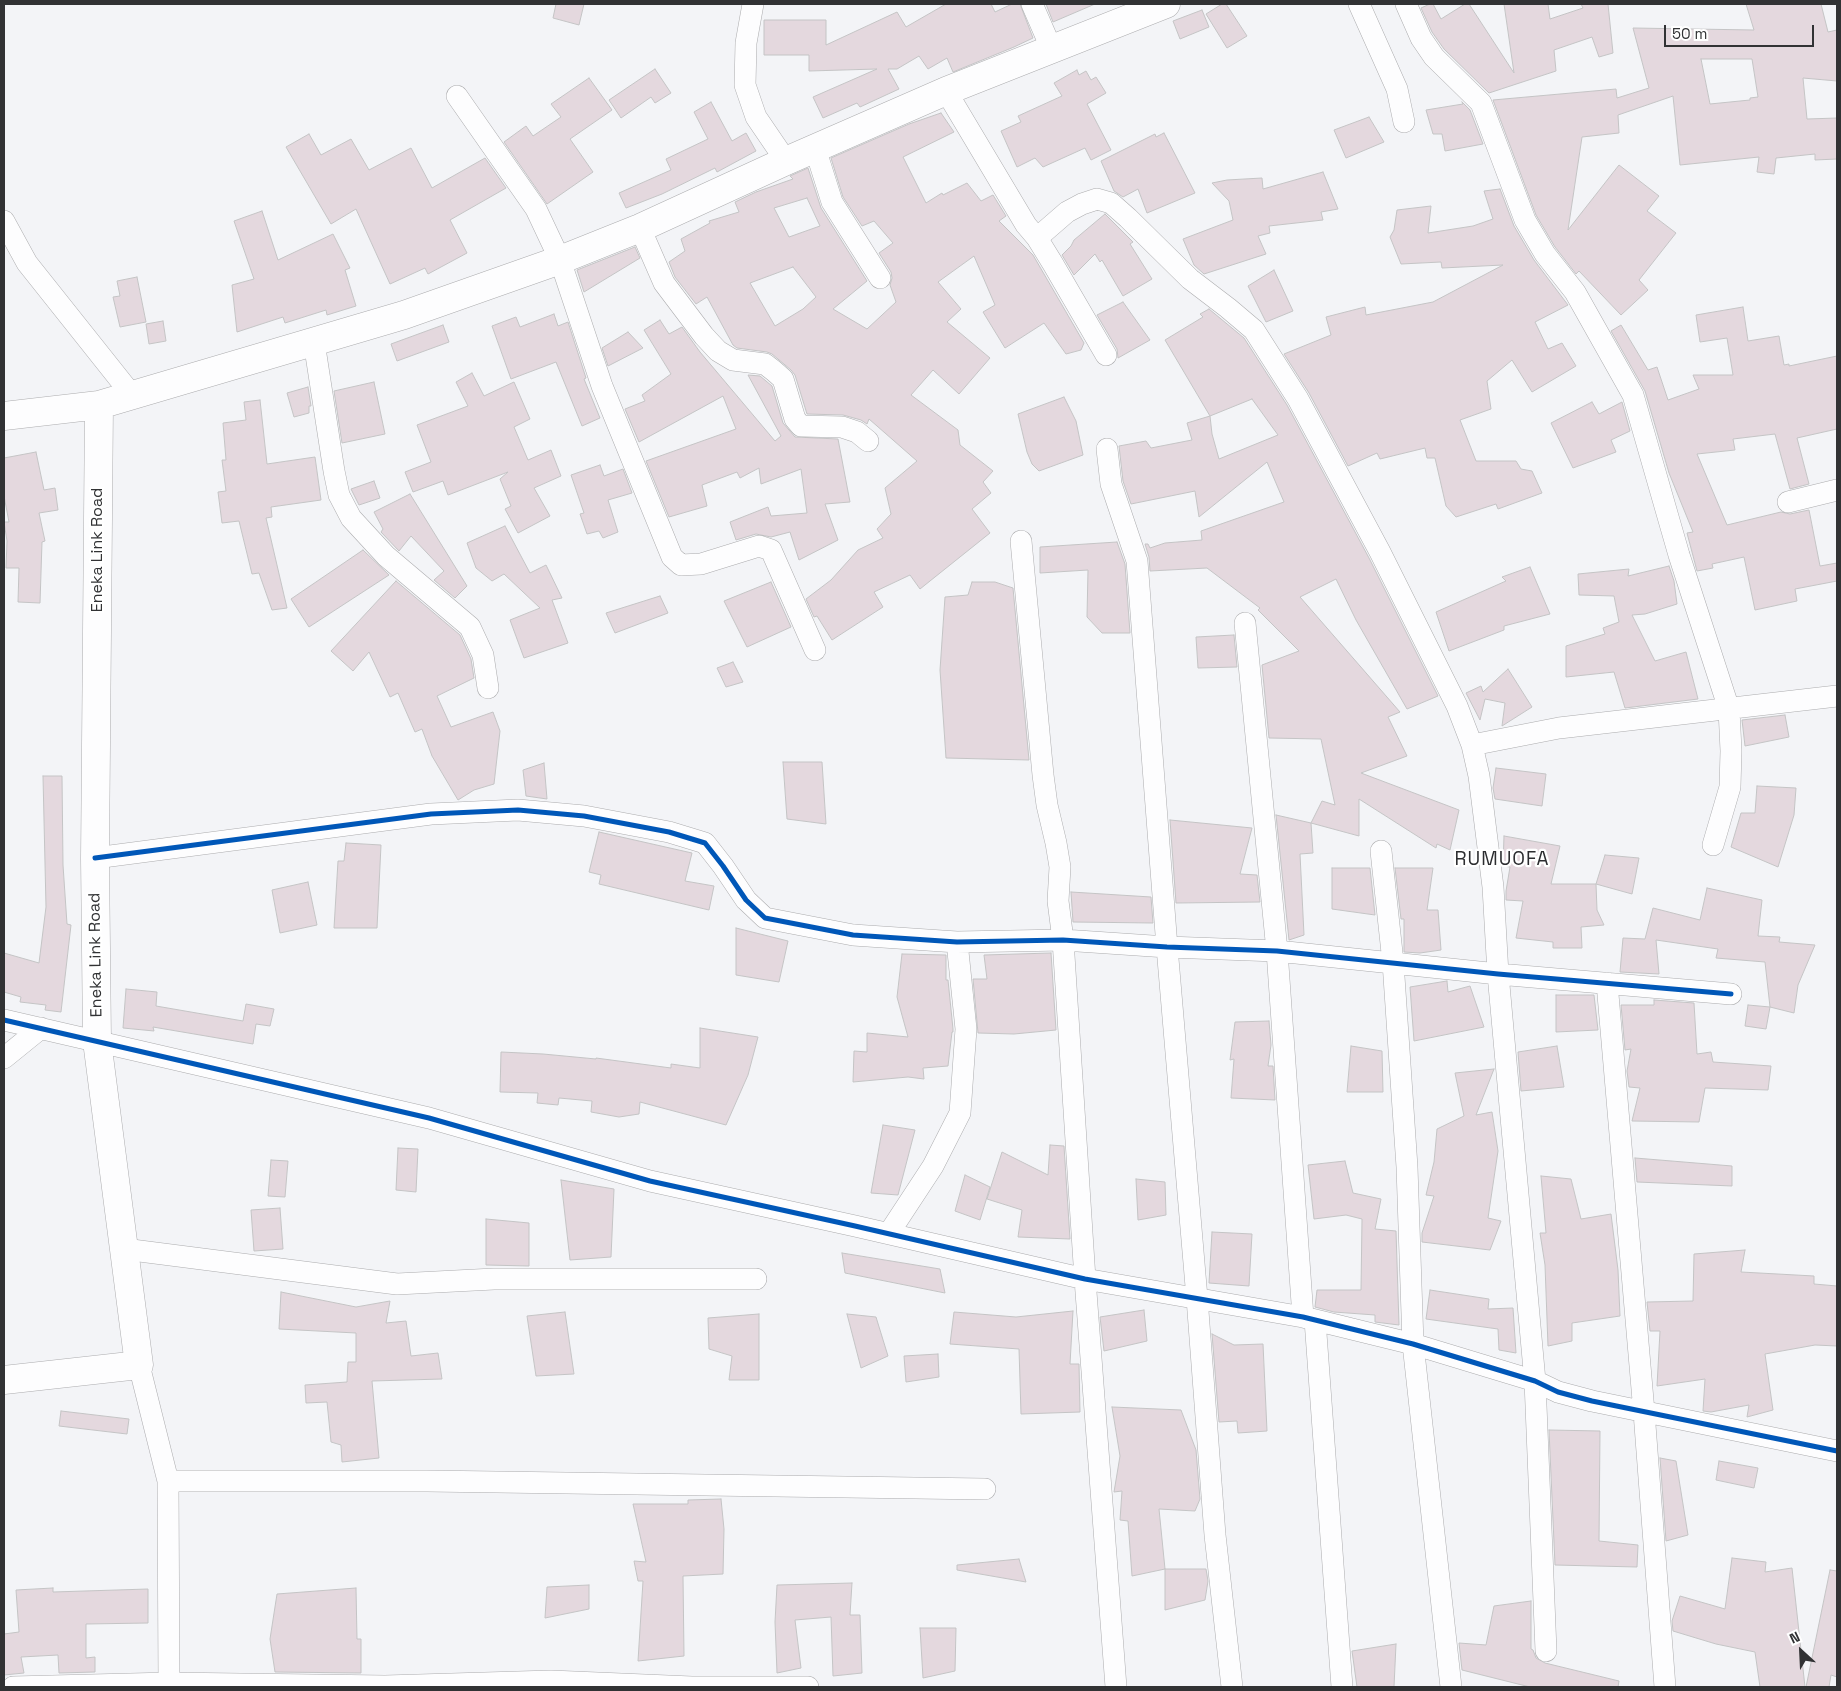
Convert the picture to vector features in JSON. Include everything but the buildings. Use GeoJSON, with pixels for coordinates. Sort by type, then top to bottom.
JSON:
{"type":"FeatureCollection","features":[{"type":"Feature","properties":{"kind":"street"},"geometry":{"type":"LineString","coordinates":[[753,4],[746,43],[745,85],[756,118],[786,161]]}},
{"type":"Feature","properties":{"kind":"street"},"geometry":{"type":"LineString","coordinates":[[1032,4],[1052,50]]}},
{"type":"Feature","properties":{"kind":"street"},"geometry":{"type":"LineString","coordinates":[[4,416],[99,405],[404,315],[560,260],[640,228],[815,148],[946,92],[1166,4]]}},
{"type":"Feature","properties":{"kind":"street"},"geometry":{"type":"LineString","coordinates":[[1359,4],[1397,89],[1404,122]]}},
{"type":"Feature","properties":{"kind":"street"},"geometry":{"type":"LineString","coordinates":[[1406,4],[1421,38],[1434,57],[1481,103],[1525,220],[1545,254],[1575,292],[1633,395],[1680,555],[1729,709],[1730,787],[1713,845]]}},
{"type":"Feature","properties":{"kind":"street"},"geometry":{"type":"LineString","coordinates":[[946,92],[1026,225],[1037,238],[1106,355]]}},
{"type":"Feature","properties":{"kind":"street"},"geometry":{"type":"LineString","coordinates":[[457,96],[536,209],[560,260],[602,386],[672,557],[681,565],[701,564],[759,546],[771,550],[814,650]]}},
{"type":"Feature","properties":{"kind":"street"},"geometry":{"type":"LineString","coordinates":[[815,148],[832,202],[880,278]]}},
{"type":"Feature","properties":{"kind":"street"},"geometry":{"type":"LineString","coordinates":[[1037,238],[1067,212],[1082,204],[1097,199],[1111,203],[1190,279],[1254,330],[1298,399],[1380,552],[1457,706],[1472,745],[1479,776],[1494,887],[1498,974],[1535,1381],[1546,1651]]}},
{"type":"Feature","properties":{"kind":"street"},"geometry":{"type":"LineString","coordinates":[[4,221],[27,263],[132,395]]}},
{"type":"Feature","properties":{"kind":"street"},"geometry":{"type":"LineString","coordinates":[[640,228],[664,283],[704,336],[718,351],[733,360],[764,364],[783,379],[796,419],[801,426],[842,427],[857,432],[868,441]]}},
{"type":"Feature","properties":{"kind":"street"},"geometry":{"type":"LineString","coordinates":[[314,342],[339,495],[351,518],[405,572],[470,627],[483,655],[488,688]]}},
{"type":"Feature","properties":{"kind":"street","name":"Eneka Link Road"},"geometry":{"type":"LineString","coordinates":[[99,405],[96,858],[97,1041],[139,1365]]}},
{"type":"Feature","properties":{"kind":"street"},"geometry":{"type":"LineString","coordinates":[[1107,449],[1111,484],[1137,561],[1215,1534],[1225,1642],[1232,1687]]}},
{"type":"Feature","properties":{"kind":"street"},"geometry":{"type":"LineString","coordinates":[[1788,502],[1837,490]]}},
{"type":"Feature","properties":{"kind":"street"},"geometry":{"type":"LineString","coordinates":[[1021,541],[1043,775],[1047,805],[1060,867],[1058,901],[1063,940],[1116,1687]]}},
{"type":"Feature","properties":{"kind":"street"},"geometry":{"type":"LineString","coordinates":[[1245,623],[1277,951],[1342,1687]]}},
{"type":"Feature","properties":{"kind":"street"},"geometry":{"type":"LineString","coordinates":[[1472,745],[1559,728],[1837,696]]}},
{"type":"Feature","properties":{"kind":"street"},"geometry":{"type":"LineString","coordinates":[[96,858],[431,814],[518,810],[584,816],[669,832],[705,843],[746,900],[765,918],[853,935],[957,942],[1063,940],[1167,947],[1277,951],[1498,974],[1731,994]]}},
{"type":"Feature","properties":{"kind":"street"},"geometry":{"type":"LineString","coordinates":[[1382,851],[1393,962],[1407,1166],[1413,1344],[1451,1687]]}},
{"type":"Feature","properties":{"kind":"street"},"geometry":{"type":"LineString","coordinates":[[890,1233],[932,1166],[960,1113],[966,1029],[957,942]]}},
{"type":"Feature","properties":{"kind":"street"},"geometry":{"type":"LineString","coordinates":[[1607,984],[1644,1412],[1665,1687]]}},
{"type":"Feature","properties":{"kind":"street"},"geometry":{"type":"LineString","coordinates":[[4,1020],[429,1118],[650,1181],[890,1233],[1086,1279],[1309,1318],[1413,1344],[1535,1381],[1566,1394],[1644,1412],[1837,1451]]}},
{"type":"Feature","properties":{"kind":"street"},"geometry":{"type":"LineString","coordinates":[[4,1058],[41,1028]]}},
{"type":"Feature","properties":{"kind":"street"},"geometry":{"type":"LineString","coordinates":[[124,1249],[397,1284],[494,1279],[756,1279]]}},
{"type":"Feature","properties":{"kind":"street"},"geometry":{"type":"LineString","coordinates":[[4,1380],[139,1365],[168,1481],[169,1685]]}},
{"type":"Feature","properties":{"kind":"street"},"geometry":{"type":"LineString","coordinates":[[168,1481],[427,1481],[985,1489]]}},
{"type":"Feature","properties":{"kind":"street"},"geometry":{"type":"LineString","coordinates":[[13,1687],[169,1685],[385,1686],[550,1681],[692,1686],[808,1687]]}},
{"type":"Feature","properties":{"kind":"cycle path"},"geometry":{"type":"LineString","coordinates":[[95,858],[431,814],[518,810],[584,816],[669,832],[705,843],[746,900],[765,918],[853,935],[957,942],[1063,940],[1167,947],[1277,951],[1498,974],[1731,994]]}},
{"type":"Feature","properties":{"kind":"cycle path"},"geometry":{"type":"LineString","coordinates":[[4,1020],[429,1118],[650,1181],[1085,1279],[1303,1317],[1413,1344],[1535,1381],[1558,1392],[1592,1401],[1837,1451]]}},
{"type":"Feature","properties":{"kind":"district","name":"RUMUOFA"},"geometry":{"type":"Point","coordinates":[1502,860]}}]}
